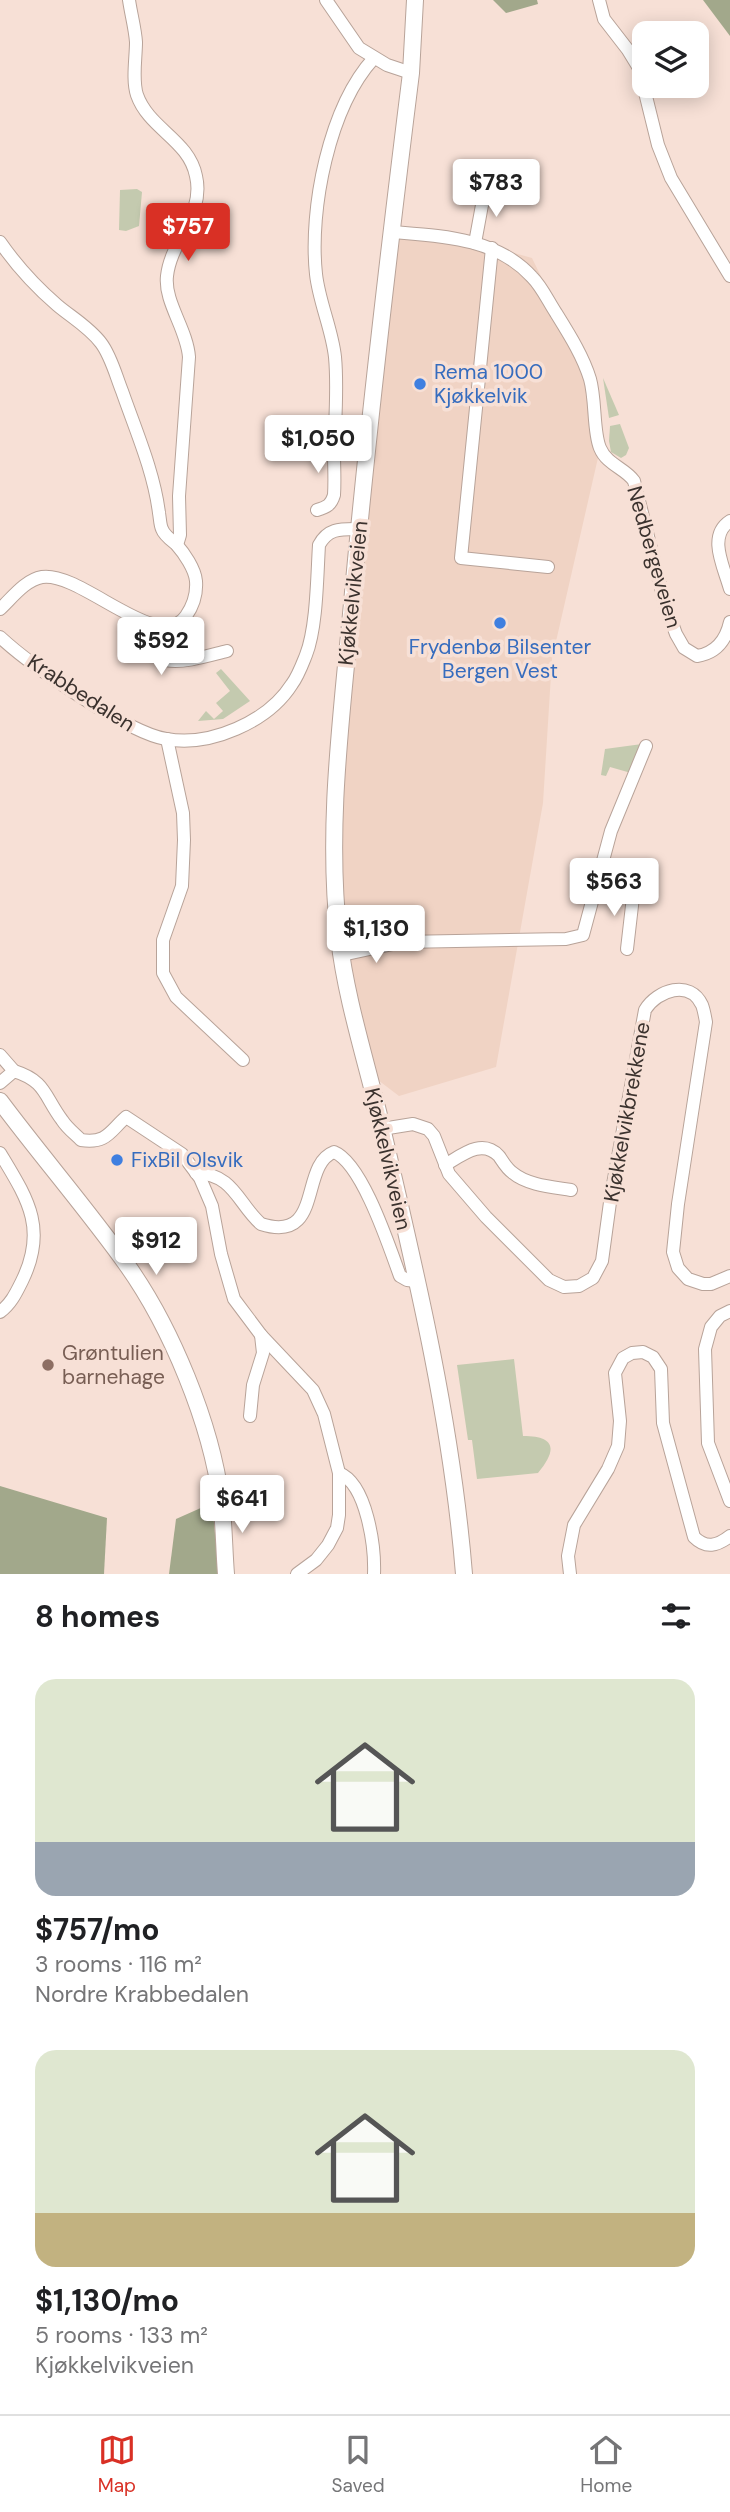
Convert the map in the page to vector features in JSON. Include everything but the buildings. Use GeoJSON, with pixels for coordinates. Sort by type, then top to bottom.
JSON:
{"type":"FeatureCollection","features":[{"type":"Feature","properties":{"kind":"main road","name":"Kjøkkelvikveien"},"geometry":{"type":"LineString","coordinates":[[415,0],[411,73],[358,529],[340,726],[335,867],[342,955],[440,1392],[460,1521],[464,1574]]}},
{"type":"Feature","properties":{"kind":"main road"},"geometry":{"type":"LineString","coordinates":[[0,1101],[127,1264],[166,1331],[199,1409],[210,1449],[221,1499],[226,1574]]}},
{"type":"Feature","properties":{"kind":"street"},"geometry":{"type":"LineString","coordinates":[[129,0],[136,42],[137,95],[150,115],[185,150],[196,173],[198,186],[196,208],[166,278],[167,291],[186,337],[189,365],[179,496],[180,535],[177,545]]}},
{"type":"Feature","properties":{"kind":"street"},"geometry":{"type":"LineString","coordinates":[[599,0],[604,19],[639,68],[658,145],[671,178],[730,276]]}},
{"type":"Feature","properties":{"kind":"street"},"geometry":{"type":"LineString","coordinates":[[334,3],[359,48],[374,58],[411,73]]}},
{"type":"Feature","properties":{"kind":"street"},"geometry":{"type":"LineString","coordinates":[[317,509],[327,507],[334,495],[337,380],[334,352],[316,275],[315,220],[318,187],[343,108],[360,73],[374,58]]}},
{"type":"Feature","properties":{"kind":"street"},"geometry":{"type":"LineString","coordinates":[[475,243],[482,205],[492,186]]}},
{"type":"Feature","properties":{"kind":"street","name":"Nedbergeveien"},"geometry":{"type":"LineString","coordinates":[[393,232],[475,243],[492,248],[531,276],[579,354],[590,377],[596,401],[600,449],[610,462],[630,475],[634,481],[665,604],[684,648],[697,656],[705,655],[721,644],[730,622]]}},
{"type":"Feature","properties":{"kind":"street"},"geometry":{"type":"LineString","coordinates":[[0,242],[48,297],[83,324],[102,343],[152,477],[162,529],[177,545],[195,576],[196,586],[191,608],[183,621],[170,627],[143,622],[63,579],[44,577],[32,581],[0,608]]}},
{"type":"Feature","properties":{"kind":"street"},"geometry":{"type":"LineString","coordinates":[[492,248],[461,558],[548,567]]}},
{"type":"Feature","properties":{"kind":"street"},"geometry":{"type":"LineString","coordinates":[[730,521],[721,527],[718,544],[730,589]]}},
{"type":"Feature","properties":{"kind":"street","name":"Krabbedalen"},"geometry":{"type":"LineString","coordinates":[[0,637],[23,656],[105,711],[144,733],[167,740],[189,740],[225,732],[244,725],[281,697],[292,685],[311,638],[320,545],[327,533],[338,529],[358,529]]}},
{"type":"Feature","properties":{"kind":"street"},"geometry":{"type":"LineString","coordinates":[[143,622],[145,642],[153,654],[163,661],[180,663],[226,651]]}},
{"type":"Feature","properties":{"kind":"street"},"geometry":{"type":"LineString","coordinates":[[167,740],[183,813],[184,840],[182,887],[163,940],[163,973],[176,997],[243,1060]]}},
{"type":"Feature","properties":{"kind":"street"},"geometry":{"type":"LineString","coordinates":[[342,955],[402,942],[578,938],[586,930],[611,831],[646,746]]}},
{"type":"Feature","properties":{"kind":"street"},"geometry":{"type":"LineString","coordinates":[[627,949],[636,869]]}},
{"type":"Feature","properties":{"kind":"street"},"geometry":{"type":"LineString","coordinates":[[596,890],[633,897]]}},
{"type":"Feature","properties":{"kind":"street"},"geometry":{"type":"LineString","coordinates":[[339,936],[371,936],[402,942]]}},
{"type":"Feature","properties":{"kind":"street","name":"Kjøkkelvikbrekkene"},"geometry":{"type":"LineString","coordinates":[[382,1129],[421,1125],[433,1136],[458,1187],[549,1280],[572,1288],[587,1283],[593,1278],[602,1261],[611,1195],[645,1010],[662,992],[670,989],[686,991],[703,1006],[706,1022],[673,1252],[678,1268],[688,1279],[711,1284],[730,1276]]}},
{"type":"Feature","properties":{"kind":"street"},"geometry":{"type":"LineString","coordinates":[[0,1055],[13,1071],[29,1076],[38,1083],[62,1121],[81,1140],[102,1139],[114,1131],[125,1117],[182,1154],[196,1173],[209,1196],[234,1299],[261,1335],[313,1390],[324,1414],[339,1473],[337,1528],[316,1560],[297,1574]]}},
{"type":"Feature","properties":{"kind":"street"},"geometry":{"type":"LineString","coordinates":[[0,1083],[13,1071]]}},
{"type":"Feature","properties":{"kind":"street","name":"Kjøkkelvikbrekkene"},"geometry":{"type":"LineString","coordinates":[[445,1165],[475,1148],[483,1147],[497,1154],[511,1173],[518,1177],[571,1190]]}},
{"type":"Feature","properties":{"kind":"street","name":"Kjøkkelvikveien"},"geometry":{"type":"LineString","coordinates":[[196,1173],[210,1175],[228,1185],[261,1224],[279,1226],[296,1222],[305,1211],[320,1165],[327,1154],[334,1152],[342,1155],[355,1172],[375,1210],[400,1276],[416,1281]]}},
{"type":"Feature","properties":{"kind":"street"},"geometry":{"type":"LineString","coordinates":[[0,1153],[27,1200],[35,1233],[27,1272],[9,1305],[0,1312]]}},
{"type":"Feature","properties":{"kind":"street"},"geometry":{"type":"LineString","coordinates":[[730,1311],[720,1317],[708,1332],[705,1388],[709,1443],[730,1501]]}},
{"type":"Feature","properties":{"kind":"street"},"geometry":{"type":"LineString","coordinates":[[250,1416],[253,1385],[263,1353],[261,1335]]}},
{"type":"Feature","properties":{"kind":"street"},"geometry":{"type":"LineString","coordinates":[[570,1574],[568,1556],[574,1525],[608,1469],[618,1446],[620,1421],[615,1373],[623,1358],[632,1353],[643,1352],[653,1357],[661,1369],[663,1423],[694,1536],[702,1544],[712,1546],[729,1538]]}},
{"type":"Feature","properties":{"kind":"street"},"geometry":{"type":"LineString","coordinates":[[339,1473],[355,1486],[372,1534],[374,1574]]}},
{"type":"Feature","properties":{"kind":"shaded area"},"geometry":{"type":"Polygon","coordinates":[[[393,232],[482,244],[532,258],[583,363],[600,449],[552,659],[543,803],[496,1067],[399,1096],[374,1077],[358,1018],[335,870],[368,498],[387,339],[393,232]]]}},
{"type":"Feature","properties":{"kind":"green space"},"geometry":{"type":"Polygon","coordinates":[[[493,0],[537,0],[538,4],[506,13],[493,0]]]}},
{"type":"Feature","properties":{"kind":"green space"},"geometry":{"type":"Polygon","coordinates":[[[703,0],[730,0],[730,36],[703,0]]]}},
{"type":"Feature","properties":{"kind":"green space"},"geometry":{"type":"Polygon","coordinates":[[[137,189],[142,192],[139,226],[126,231],[119,230],[120,190],[137,189]]]}},
{"type":"Feature","properties":{"kind":"green space"},"geometry":{"type":"Polygon","coordinates":[[[603,378],[619,415],[609,418],[603,378]]]}},
{"type":"Feature","properties":{"kind":"green space"},"geometry":{"type":"Polygon","coordinates":[[[620,424],[629,448],[621,458],[611,452],[609,441],[610,426],[620,424]]]}},
{"type":"Feature","properties":{"kind":"green space"},"geometry":{"type":"Polygon","coordinates":[[[221,669],[250,701],[223,719],[198,721],[206,711],[214,719],[223,711],[216,703],[230,691],[216,673],[221,669]]]}},
{"type":"Feature","properties":{"kind":"green space"},"geometry":{"type":"Polygon","coordinates":[[[642,744],[631,773],[610,767],[606,776],[601,775],[605,749],[642,744]]]}},
{"type":"Feature","properties":{"kind":"green space"},"geometry":{"type":"Polygon","coordinates":[[[514,1359],[523,1436],[547,1441],[550,1445],[549,1457],[538,1473],[477,1479],[472,1440],[468,1440],[457,1365],[514,1359]]]}},
{"type":"Feature","properties":{"kind":"green space"},"geometry":{"type":"Polygon","coordinates":[[[0,1486],[107,1518],[104,1574],[0,1574],[0,1486]]]}},
{"type":"Feature","properties":{"kind":"green space"},"geometry":{"type":"Polygon","coordinates":[[[212,1503],[219,1574],[169,1574],[176,1519],[212,1503]]]}},
{"type":"Feature","properties":{"kind":"place","name":"Rema 1000 Kjøkkelvik"},"geometry":{"type":"Point","coordinates":[420,384]}},
{"type":"Feature","properties":{"kind":"place","name":"Frydenbø Bilsenter Bergen Vest"},"geometry":{"type":"Point","coordinates":[500,623]}},
{"type":"Feature","properties":{"kind":"place","name":"FixBil Olsvik"},"geometry":{"type":"Point","coordinates":[117,1160]}},
{"type":"Feature","properties":{"kind":"place","name":"Grøntulien barnehage"},"geometry":{"type":"Point","coordinates":[48,1365]}}]}
